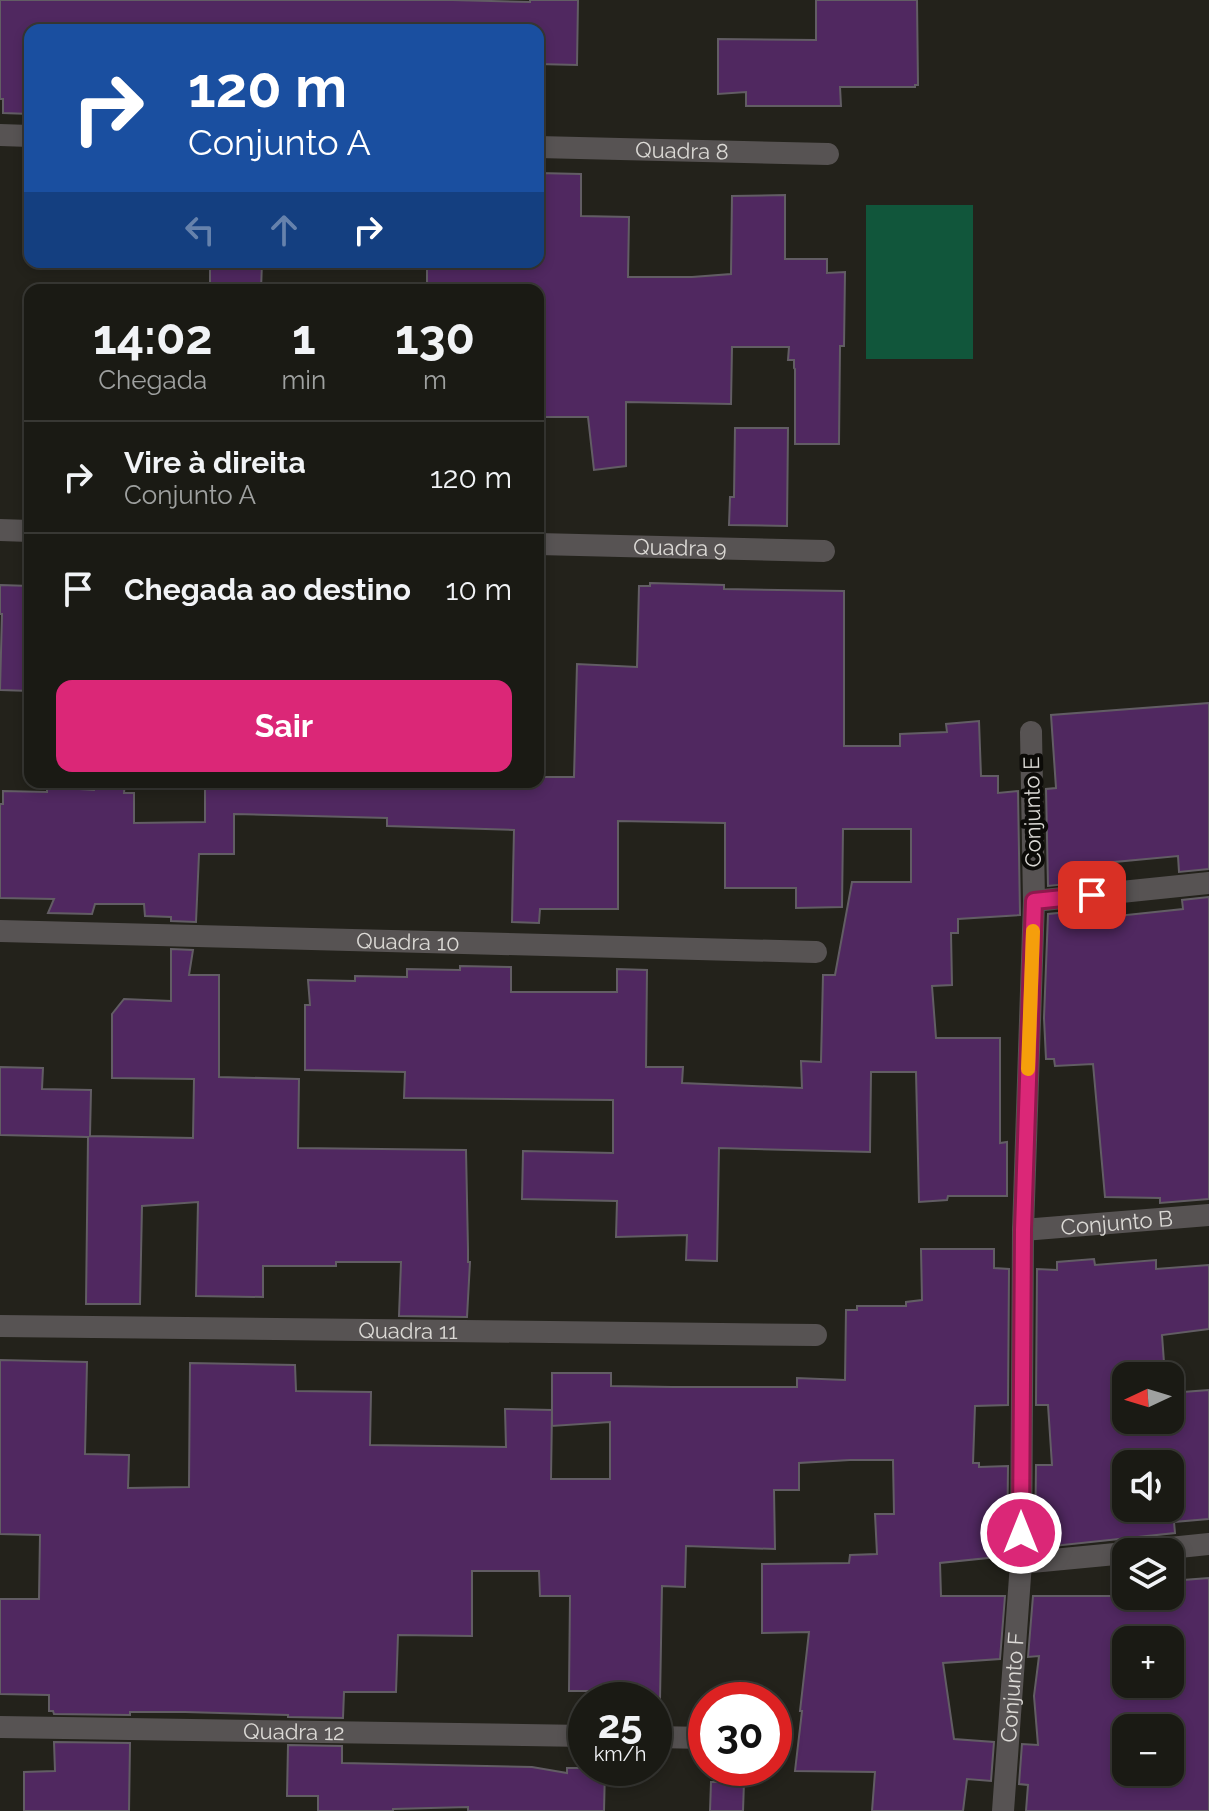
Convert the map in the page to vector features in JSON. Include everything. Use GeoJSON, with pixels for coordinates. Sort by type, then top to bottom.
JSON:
{"type":"FeatureCollection","features":[{"type":"Feature","properties":{"kind":"street"},"geometry":{"type":"LineString","coordinates":[[0,135],[24,136]]}},
{"type":"Feature","properties":{"kind":"street","name":"Quadra 8"},"geometry":{"type":"LineString","coordinates":[[544,147],[828,154]]}},
{"type":"Feature","properties":{"kind":"street"},"geometry":{"type":"LineString","coordinates":[[0,530],[24,531]]}},
{"type":"Feature","properties":{"kind":"street","name":"Quadra 9"},"geometry":{"type":"LineString","coordinates":[[544,544],[824,551]]}},
{"type":"Feature","properties":{"kind":"street","name":"Conjunto E"},"geometry":{"type":"LineString","coordinates":[[1021,1563],[1023,1230],[1034,901],[1031,732]]}},
{"type":"Feature","properties":{"kind":"street"},"geometry":{"type":"LineString","coordinates":[[1034,901],[1209,883]]}},
{"type":"Feature","properties":{"kind":"street","name":"Quadra 10"},"geometry":{"type":"LineString","coordinates":[[0,931],[816,952]]}},
{"type":"Feature","properties":{"kind":"street","name":"Conjunto B"},"geometry":{"type":"LineString","coordinates":[[1023,1230],[1209,1215]]}},
{"type":"Feature","properties":{"kind":"street","name":"Quadra 11"},"geometry":{"type":"LineString","coordinates":[[0,1326],[816,1335]]}},
{"type":"Feature","properties":{"kind":"street"},"geometry":{"type":"LineString","coordinates":[[1184,1546],[1209,1544]]}},
{"type":"Feature","properties":{"kind":"street"},"geometry":{"type":"LineString","coordinates":[[1021,1563],[1112,1554]]}},
{"type":"Feature","properties":{"kind":"street","name":"Conjunto F"},"geometry":{"type":"LineString","coordinates":[[1003,1811],[1021,1563]]}},
{"type":"Feature","properties":{"kind":"street","name":"Quadra 12"},"geometry":{"type":"LineString","coordinates":[[0,1727],[568,1736]]}},
{"type":"Feature","properties":{"kind":"green space"},"geometry":{"type":"Polygon","coordinates":[[[866,205],[973,205],[973,359],[866,359],[866,205]]]}},
{"type":"Feature","properties":{"kind":"building"},"geometry":{"type":"Polygon","coordinates":[[[0,0],[578,0],[577,65],[544,64],[544,24],[24,24],[24,114],[3,113],[3,99],[0,99],[0,0]]]}},
{"type":"Feature","properties":{"kind":"building"},"geometry":{"type":"Polygon","coordinates":[[[816,0],[917,0],[918,85],[840,87],[841,106],[746,106],[746,92],[718,94],[718,39],[816,40],[816,0]]]}},
{"type":"Feature","properties":{"kind":"building"},"geometry":{"type":"Polygon","coordinates":[[[544,173],[581,174],[581,216],[629,217],[628,277],[731,274],[732,196],[785,195],[785,259],[827,259],[827,273],[845,272],[844,346],[840,346],[839,444],[795,444],[795,369],[794,360],[788,360],[789,347],[732,347],[731,404],[626,402],[626,466],[594,470],[588,417],[544,417],[544,284],[427,284],[427,268],[544,268],[544,173]]]}},
{"type":"Feature","properties":{"kind":"building"},"geometry":{"type":"Polygon","coordinates":[[[210,268],[262,268],[261,284],[210,284],[210,268]]]}},
{"type":"Feature","properties":{"kind":"building"},"geometry":{"type":"Polygon","coordinates":[[[735,428],[788,428],[787,526],[729,525],[730,497],[734,497],[735,428]]]}},
{"type":"Feature","properties":{"kind":"building"},"geometry":{"type":"Polygon","coordinates":[[[650,583],[724,585],[724,589],[844,591],[844,746],[900,746],[900,734],[947,732],[946,724],[979,721],[981,776],[998,776],[998,793],[1018,791],[1020,915],[958,919],[958,933],[951,933],[952,985],[932,986],[936,1038],[1000,1038],[1000,1143],[1007,1142],[1007,1196],[948,1196],[947,1200],[919,1202],[916,1072],[871,1072],[870,1152],[719,1148],[717,1261],[686,1260],[687,1235],[616,1237],[617,1201],[522,1199],[523,1151],[613,1153],[613,1100],[404,1098],[405,1072],[305,1070],[305,1005],[310,1005],[308,980],[355,981],[355,976],[407,977],[407,969],[511,967],[511,992],[617,992],[617,969],[647,970],[646,1067],[683,1067],[682,1083],[802,1088],[801,1061],[821,1062],[823,975],[835,975],[852,882],[911,882],[911,829],[843,829],[842,907],[796,908],[796,888],[725,888],[725,823],[618,821],[618,909],[540,909],[539,923],[512,922],[514,830],[387,826],[387,818],[234,814],[234,854],[199,854],[196,922],[145,916],[144,904],[95,904],[92,914],[48,913],[54,899],[0,898],[0,804],[3,804],[3,791],[124,788],[124,793],[134,793],[134,823],[205,822],[205,788],[544,788],[544,777],[574,777],[577,664],[637,667],[639,586],[650,586],[650,583]]]}},
{"type":"Feature","properties":{"kind":"building"},"geometry":{"type":"Polygon","coordinates":[[[0,585],[24,586],[24,691],[0,690],[0,585]]]}},
{"type":"Feature","properties":{"kind":"building"},"geometry":{"type":"Polygon","coordinates":[[[1209,703],[1209,869],[1179,872],[1178,856],[1104,863],[1105,880],[1048,886],[1046,789],[1056,788],[1051,715],[1209,703]]]}},
{"type":"Feature","properties":{"kind":"building"},"geometry":{"type":"Polygon","coordinates":[[[1209,897],[1209,1199],[1160,1203],[1160,1198],[1105,1197],[1093,1064],[1055,1066],[1054,1059],[1046,1059],[1044,1018],[1048,914],[1108,908],[1108,917],[1183,909],[1182,900],[1209,897]]]}},
{"type":"Feature","properties":{"kind":"building"},"geometry":{"type":"Polygon","coordinates":[[[171,949],[193,950],[189,975],[219,975],[219,1077],[299,1079],[298,1148],[466,1150],[470,1262],[467,1317],[399,1316],[401,1262],[263,1266],[263,1297],[196,1296],[198,1202],[142,1206],[140,1304],[86,1304],[88,1137],[0,1135],[0,1067],[43,1068],[42,1089],[91,1090],[90,1136],[193,1138],[194,1079],[112,1078],[112,1014],[124,999],[171,1001],[171,949]]]}},
{"type":"Feature","properties":{"kind":"building"},"geometry":{"type":"Polygon","coordinates":[[[921,1249],[994,1249],[994,1268],[1009,1269],[1008,1405],[975,1406],[973,1463],[979,1463],[979,1467],[1008,1466],[1007,1556],[940,1563],[941,1596],[1005,1596],[1000,1659],[943,1663],[954,1739],[994,1742],[991,1781],[967,1779],[963,1811],[872,1811],[875,1772],[795,1771],[809,1632],[762,1633],[762,1564],[849,1563],[850,1555],[877,1554],[875,1514],[894,1514],[893,1460],[799,1463],[799,1490],[774,1490],[775,1549],[686,1546],[685,1587],[662,1586],[660,1682],[569,1682],[570,1596],[540,1596],[539,1571],[472,1571],[472,1636],[398,1635],[396,1692],[344,1692],[343,1718],[185,1712],[54,1714],[49,1711],[49,1695],[0,1694],[0,1599],[39,1599],[40,1535],[0,1534],[0,1360],[87,1362],[85,1454],[129,1455],[128,1488],[189,1487],[190,1363],[295,1365],[296,1391],[371,1392],[370,1445],[506,1447],[505,1409],[552,1410],[552,1373],[611,1373],[611,1386],[797,1387],[797,1378],[845,1380],[846,1310],[857,1310],[857,1306],[906,1306],[906,1302],[922,1300],[921,1249]],[[552,1410],[551,1479],[610,1479],[610,1422],[552,1426],[552,1410]]]}},
{"type":"Feature","properties":{"kind":"building"},"geometry":{"type":"Polygon","coordinates":[[[1094,1259],[1095,1265],[1156,1260],[1156,1269],[1209,1265],[1209,1329],[1162,1335],[1164,1362],[1112,1362],[1112,1434],[1184,1434],[1184,1392],[1209,1390],[1209,1519],[1184,1521],[1184,1450],[1112,1450],[1112,1522],[1174,1522],[1175,1533],[1035,1548],[1036,1465],[1052,1465],[1048,1405],[1036,1405],[1037,1269],[1057,1270],[1057,1262],[1094,1259]]]}},
{"type":"Feature","properties":{"kind":"building"},"geometry":{"type":"Polygon","coordinates":[[[1209,1578],[1209,1811],[1026,1811],[1028,1785],[1019,1784],[1022,1744],[1038,1745],[1034,1696],[1039,1656],[1028,1657],[1033,1596],[1112,1596],[1112,1610],[1184,1610],[1184,1580],[1209,1578]]]}},
{"type":"Feature","properties":{"kind":"building"},"geometry":{"type":"Polygon","coordinates":[[[54,1742],[130,1743],[129,1811],[24,1811],[24,1772],[55,1771],[54,1742]]]}},
{"type":"Feature","properties":{"kind":"building"},"geometry":{"type":"Polygon","coordinates":[[[288,1745],[342,1746],[342,1763],[532,1767],[567,1773],[568,1768],[568,1786],[605,1786],[604,1811],[468,1811],[468,1807],[318,1811],[318,1796],[287,1796],[288,1745]]]}},
{"type":"Feature","properties":{"kind":"building"},"geometry":{"type":"Polygon","coordinates":[[[711,1786],[744,1786],[743,1811],[710,1811],[711,1786]]]}},
{"type":"Feature","properties":{"kind":"slow traffic"},"geometry":{"type":"LineString","coordinates":[[1028,1069],[1033,931]]}},
{"type":"Feature","properties":{"kind":"route"},"geometry":{"type":"LineString","coordinates":[[1021,1533],[1023,1230],[1034,901],[1092,895]]}}]}
